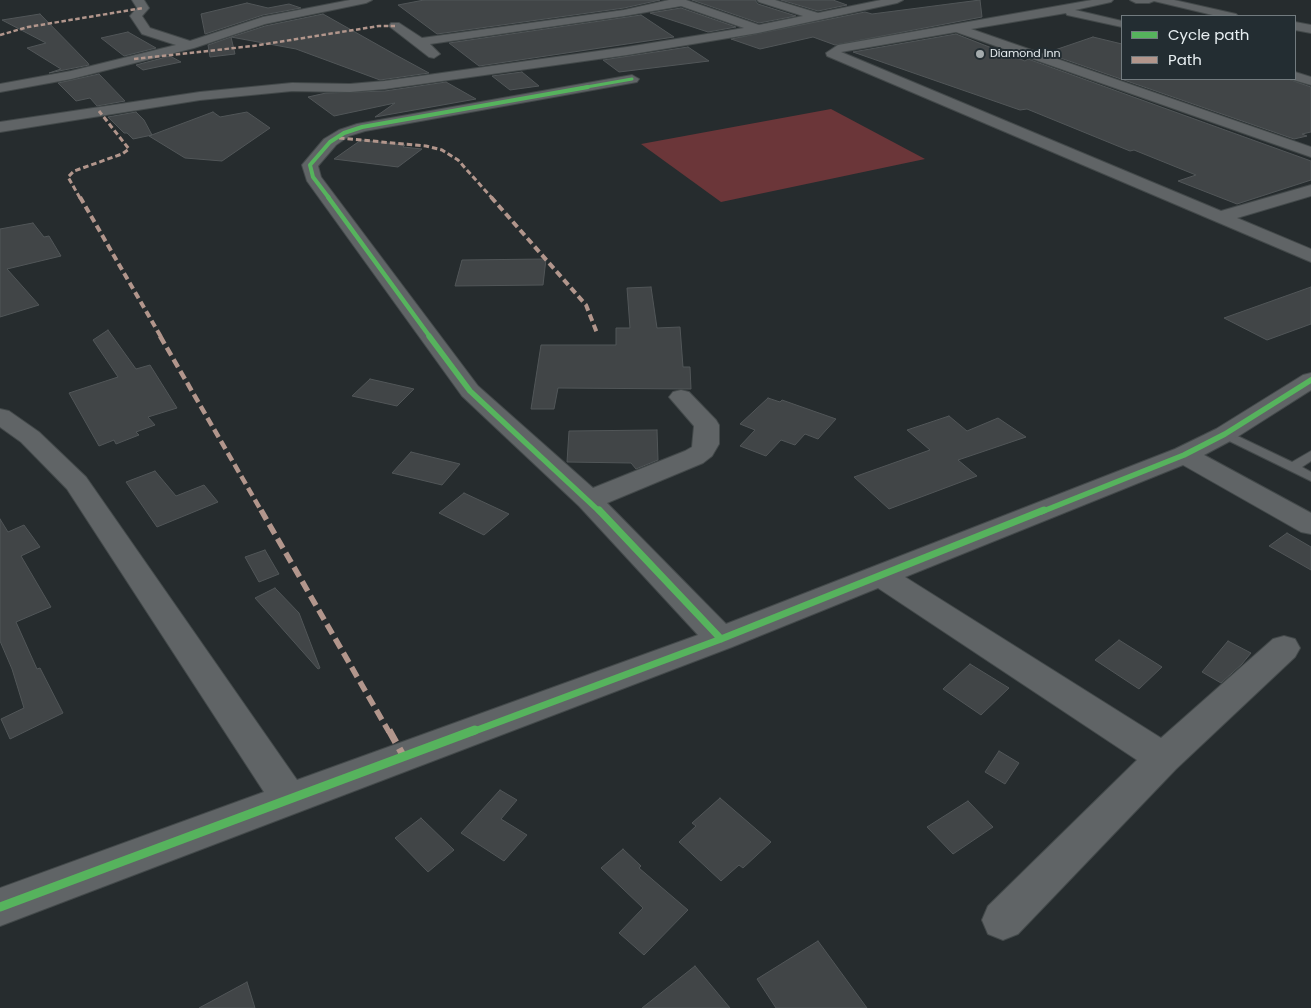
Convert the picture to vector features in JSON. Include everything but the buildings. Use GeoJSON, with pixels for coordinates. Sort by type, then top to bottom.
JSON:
{"type":"FeatureCollection","features":[{"type":"Feature","properties":{"kind":"street"},"geometry":{"type":"LineString","coordinates":[[138,0],[143,8],[136,16],[146,31],[190,45]]}},
{"type":"Feature","properties":{"kind":"street"},"geometry":{"type":"LineString","coordinates":[[298,0],[320,9]]}},
{"type":"Feature","properties":{"kind":"street"},"geometry":{"type":"LineString","coordinates":[[0,88],[71,75],[190,45],[237,28],[366,0]]}},
{"type":"Feature","properties":{"kind":"street"},"geometry":{"type":"LineString","coordinates":[[763,0],[816,16]]}},
{"type":"Feature","properties":{"kind":"street"},"geometry":{"type":"LineString","coordinates":[[0,128],[210,95],[292,87],[350,88],[458,75],[626,51],[758,29],[897,0]]}},
{"type":"Feature","properties":{"kind":"street"},"geometry":{"type":"LineString","coordinates":[[1107,0],[959,29],[838,49],[832,53],[1311,256]]}},
{"type":"Feature","properties":{"kind":"street"},"geometry":{"type":"LineString","coordinates":[[1136,0],[1149,0]]}},
{"type":"Feature","properties":{"kind":"street"},"geometry":{"type":"LineString","coordinates":[[1159,0],[1227,15]]}},
{"type":"Feature","properties":{"kind":"street"},"geometry":{"type":"LineString","coordinates":[[420,42],[615,15],[679,1],[726,16],[758,29]]}},
{"type":"Feature","properties":{"kind":"street"},"geometry":{"type":"LineString","coordinates":[[1057,11],[1121,24]]}},
{"type":"Feature","properties":{"kind":"street"},"geometry":{"type":"LineString","coordinates":[[395,26],[420,42],[458,75]]}},
{"type":"Feature","properties":{"kind":"street"},"geometry":{"type":"LineString","coordinates":[[1296,26],[1311,29]]}},
{"type":"Feature","properties":{"kind":"street"},"geometry":{"type":"LineString","coordinates":[[959,29],[1311,152]]}},
{"type":"Feature","properties":{"kind":"street"},"geometry":{"type":"LineString","coordinates":[[1296,76],[1311,81]]}},
{"type":"Feature","properties":{"kind":"street"},"geometry":{"type":"LineString","coordinates":[[632,79],[362,126],[344,133],[330,142],[310,166],[313,177],[470,391],[589,500],[721,639]]}},
{"type":"Feature","properties":{"kind":"street"},"geometry":{"type":"LineString","coordinates":[[1221,217],[1311,190]]}},
{"type":"Feature","properties":{"kind":"street"},"geometry":{"type":"LineString","coordinates":[[0,907],[290,801],[721,639],[1184,456],[1225,434],[1311,380]]}},
{"type":"Feature","properties":{"kind":"street"},"geometry":{"type":"LineString","coordinates":[[589,500],[694,457],[703,451],[706,444],[707,425],[681,397]]}},
{"type":"Feature","properties":{"kind":"street"},"geometry":{"type":"LineString","coordinates":[[0,416],[30,438],[77,483],[290,801]]}},
{"type":"Feature","properties":{"kind":"street"},"geometry":{"type":"LineString","coordinates":[[1184,456],[1311,525]]}},
{"type":"Feature","properties":{"kind":"street"},"geometry":{"type":"LineString","coordinates":[[881,576],[1163,758]]}},
{"type":"Feature","properties":{"kind":"street"},"geometry":{"type":"LineString","coordinates":[[1002,920],[1163,758],[1284,648]]}},
{"type":"Feature","properties":{"kind":"lane"},"geometry":{"type":"LineString","coordinates":[[1225,434],[1311,477]]}},
{"type":"Feature","properties":{"kind":"lane"},"geometry":{"type":"LineString","coordinates":[[1293,468],[1311,455]]}},
{"type":"Feature","properties":{"kind":"shaded area"},"geometry":{"type":"Polygon","coordinates":[[[831,109],[925,159],[721,202],[641,144],[831,109]]]}},
{"type":"Feature","properties":{"kind":"marked path"},"geometry":{"type":"LineString","coordinates":[[0,35],[28,27],[143,8]]}},
{"type":"Feature","properties":{"kind":"marked path"},"geometry":{"type":"LineString","coordinates":[[134,59],[253,46],[379,26],[395,26]]}},
{"type":"Feature","properties":{"kind":"marked path"},"geometry":{"type":"LineString","coordinates":[[99,111],[129,149],[122,154],[74,171],[68,177],[404,757]]}},
{"type":"Feature","properties":{"kind":"marked path"},"geometry":{"type":"LineString","coordinates":[[339,138],[426,146],[442,150],[458,160],[586,305],[597,333]]}},
{"type":"Feature","properties":{"kind":"cycle path"},"geometry":{"type":"LineString","coordinates":[[632,79],[362,127],[344,133],[330,142],[310,165],[313,177],[470,391],[589,500],[721,639]]}},
{"type":"Feature","properties":{"kind":"cycle path"},"geometry":{"type":"LineString","coordinates":[[0,907],[721,639],[1184,455],[1225,434],[1311,380]]}},
{"type":"Feature","properties":{"kind":"place","name":"Diamond Inn"},"geometry":{"type":"Point","coordinates":[980,54]}}]}
